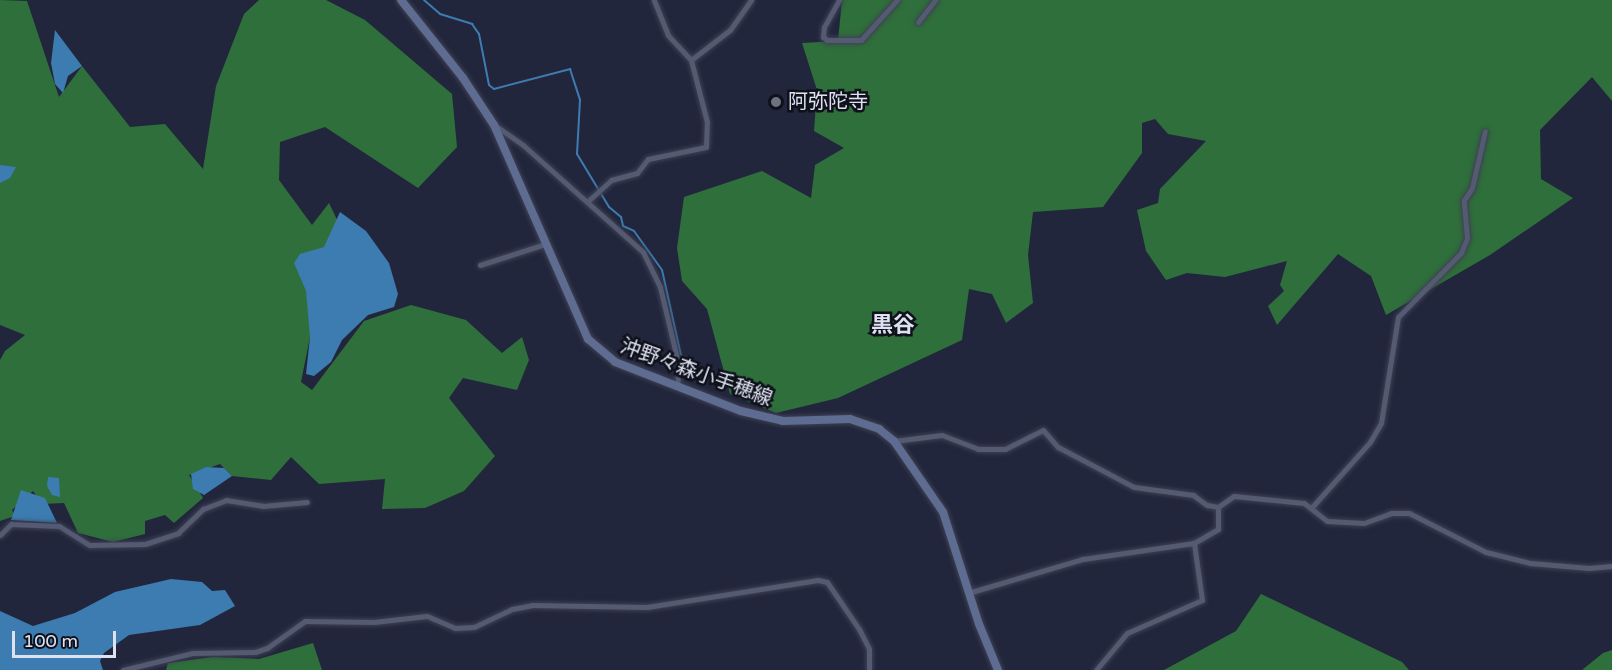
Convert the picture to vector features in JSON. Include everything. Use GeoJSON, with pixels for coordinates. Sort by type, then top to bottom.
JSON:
{"type":"FeatureCollection","features":[{"type":"Feature","properties":{"kind":"main road","name":"沖野々森小手穂線"},"geometry":{"type":"LineString","coordinates":[[401,0],[463,78],[494,125],[582,327],[600,352],[615,362],[741,411],[783,421],[865,421],[894,441],[943,512],[968,593],[998,670]]}},
{"type":"Feature","properties":{"kind":"street"},"geometry":{"type":"LineString","coordinates":[[588,201],[611,180],[627,179],[637,173],[648,159],[706,147],[707,122],[691,60],[668,35],[654,0]]}},
{"type":"Feature","properties":{"kind":"street"},"geometry":{"type":"LineString","coordinates":[[691,60],[730,30],[751,0]]}},
{"type":"Feature","properties":{"kind":"street"},"geometry":{"type":"LineString","coordinates":[[839,0],[824,27],[822,37],[827,40],[861,40],[897,0]]}},
{"type":"Feature","properties":{"kind":"street"},"geometry":{"type":"LineString","coordinates":[[918,22],[935,0]]}},
{"type":"Feature","properties":{"kind":"street"},"geometry":{"type":"LineString","coordinates":[[494,125],[588,201],[643,252],[651,267],[679,367],[677,386]]}},
{"type":"Feature","properties":{"kind":"street"},"geometry":{"type":"LineString","coordinates":[[1312,507],[1370,442],[1381,423],[1398,317],[1461,253],[1467,238],[1464,200],[1472,188],[1485,131]]}},
{"type":"Feature","properties":{"kind":"street"},"geometry":{"type":"LineString","coordinates":[[480,265],[545,244]]}},
{"type":"Feature","properties":{"kind":"street"},"geometry":{"type":"LineString","coordinates":[[894,441],[942,435],[978,449],[1005,449],[1043,430],[1058,447],[1134,487],[1193,495],[1207,505],[1218,507],[1234,496],[1284,498],[1312,507],[1327,522],[1350,524],[1364,524],[1391,513],[1409,513],[1471,547],[1530,563],[1589,568],[1612,566]]}},
{"type":"Feature","properties":{"kind":"street"},"geometry":{"type":"LineString","coordinates":[[0,535],[11,524],[59,526],[90,545],[145,544],[178,533],[203,509],[226,500],[263,506],[307,502]]}},
{"type":"Feature","properties":{"kind":"street"},"geometry":{"type":"LineString","coordinates":[[968,593],[1083,559],[1194,543],[1218,529],[1218,507]]}},
{"type":"Feature","properties":{"kind":"street"},"geometry":{"type":"LineString","coordinates":[[1096,670],[1127,633],[1202,600],[1194,543]]}},
{"type":"Feature","properties":{"kind":"street"},"geometry":{"type":"LineString","coordinates":[[123,670],[192,653],[255,652],[267,648],[304,621],[374,622],[427,616],[455,628],[474,627],[512,609],[532,605],[647,607],[818,580],[827,582],[859,629],[870,651],[869,670]]}},
{"type":"Feature","properties":{"kind":"green space"},"geometry":{"type":"Polygon","coordinates":[[[0,0],[27,1],[59,97],[82,66],[130,127],[165,124],[203,169],[216,86],[244,14],[259,0],[326,0],[365,20],[452,94],[457,147],[418,188],[325,127],[280,142],[279,180],[312,225],[329,203],[340,226],[310,301],[310,337],[301,382],[312,390],[364,321],[411,305],[466,320],[502,353],[522,337],[529,360],[517,390],[463,378],[449,398],[495,456],[464,491],[425,508],[382,509],[385,479],[319,484],[291,457],[271,480],[232,476],[220,464],[189,475],[203,498],[174,523],[165,515],[145,521],[145,534],[113,542],[78,533],[64,503],[42,504],[33,491],[12,510],[15,516],[0,521],[0,360],[5,351],[25,335],[0,325],[0,0]]]}},
{"type":"Feature","properties":{"kind":"green space"},"geometry":{"type":"Polygon","coordinates":[[[842,0],[1612,0],[1612,101],[1592,77],[1540,130],[1541,179],[1573,198],[1490,255],[1386,315],[1371,276],[1338,254],[1277,325],[1268,306],[1284,291],[1280,285],[1287,261],[1225,277],[1187,273],[1166,280],[1146,251],[1137,210],[1158,203],[1160,189],[1206,141],[1168,134],[1155,119],[1142,123],[1142,153],[1103,207],[1033,212],[1028,255],[1033,303],[1006,323],[992,294],[969,289],[962,340],[838,398],[776,413],[730,394],[707,309],[682,281],[677,248],[684,197],[762,171],[811,198],[815,165],[844,148],[814,131],[817,90],[802,43],[838,41],[842,0]]]}},
{"type":"Feature","properties":{"kind":"green space"},"geometry":{"type":"Polygon","coordinates":[[[1261,594],[1402,662],[1409,670],[1164,670],[1236,631],[1261,594]]]}},
{"type":"Feature","properties":{"kind":"green space"},"geometry":{"type":"Polygon","coordinates":[[[313,643],[322,670],[166,670],[168,663],[213,657],[259,659],[313,643]]]}},
{"type":"Feature","properties":{"kind":"green space"},"geometry":{"type":"Polygon","coordinates":[[[1612,650],[1612,670],[1582,670],[1603,653],[1612,650]]]}},
{"type":"Feature","properties":{"kind":"water"},"geometry":{"type":"Polygon","coordinates":[[[55,30],[82,66],[68,76],[63,93],[55,84],[51,63],[55,30]]]}},
{"type":"Feature","properties":{"kind":"water"},"geometry":{"type":"Polygon","coordinates":[[[0,165],[16,167],[10,178],[0,183],[0,165]]]}},
{"type":"Feature","properties":{"kind":"water"},"geometry":{"type":"Polygon","coordinates":[[[340,212],[366,231],[389,263],[398,294],[394,307],[368,315],[342,340],[331,362],[314,376],[306,374],[310,337],[306,291],[294,263],[300,254],[324,247],[340,212]]]}},
{"type":"Feature","properties":{"kind":"water"},"geometry":{"type":"Polygon","coordinates":[[[206,467],[224,468],[232,476],[204,495],[193,489],[191,474],[206,467]]]}},
{"type":"Feature","properties":{"kind":"water"},"geometry":{"type":"Polygon","coordinates":[[[48,477],[59,478],[60,497],[52,495],[47,486],[48,477]]]}},
{"type":"Feature","properties":{"kind":"water"},"geometry":{"type":"Polygon","coordinates":[[[21,490],[45,498],[57,523],[11,520],[21,490]]]}},
{"type":"Feature","properties":{"kind":"water"},"geometry":{"type":"Polygon","coordinates":[[[171,579],[202,582],[212,591],[225,590],[235,606],[200,625],[129,635],[104,653],[100,661],[103,670],[0,670],[0,611],[33,626],[75,613],[115,592],[171,579]]]}},
{"type":"Feature","properties":{"kind":"waterway"},"geometry":{"type":"LineString","coordinates":[[424,0],[440,14],[472,24],[479,34],[489,85],[494,89],[570,69],[580,100],[577,154],[609,207],[621,217],[623,226],[634,231],[662,270],[683,365]]}},
{"type":"Feature","properties":{"kind":"place","name":"阿弥陀寺"},"geometry":{"type":"Point","coordinates":[776,102]}},
{"type":"Feature","properties":{"kind":"district","name":"黒谷"},"geometry":{"type":"Point","coordinates":[893,326]}}]}
